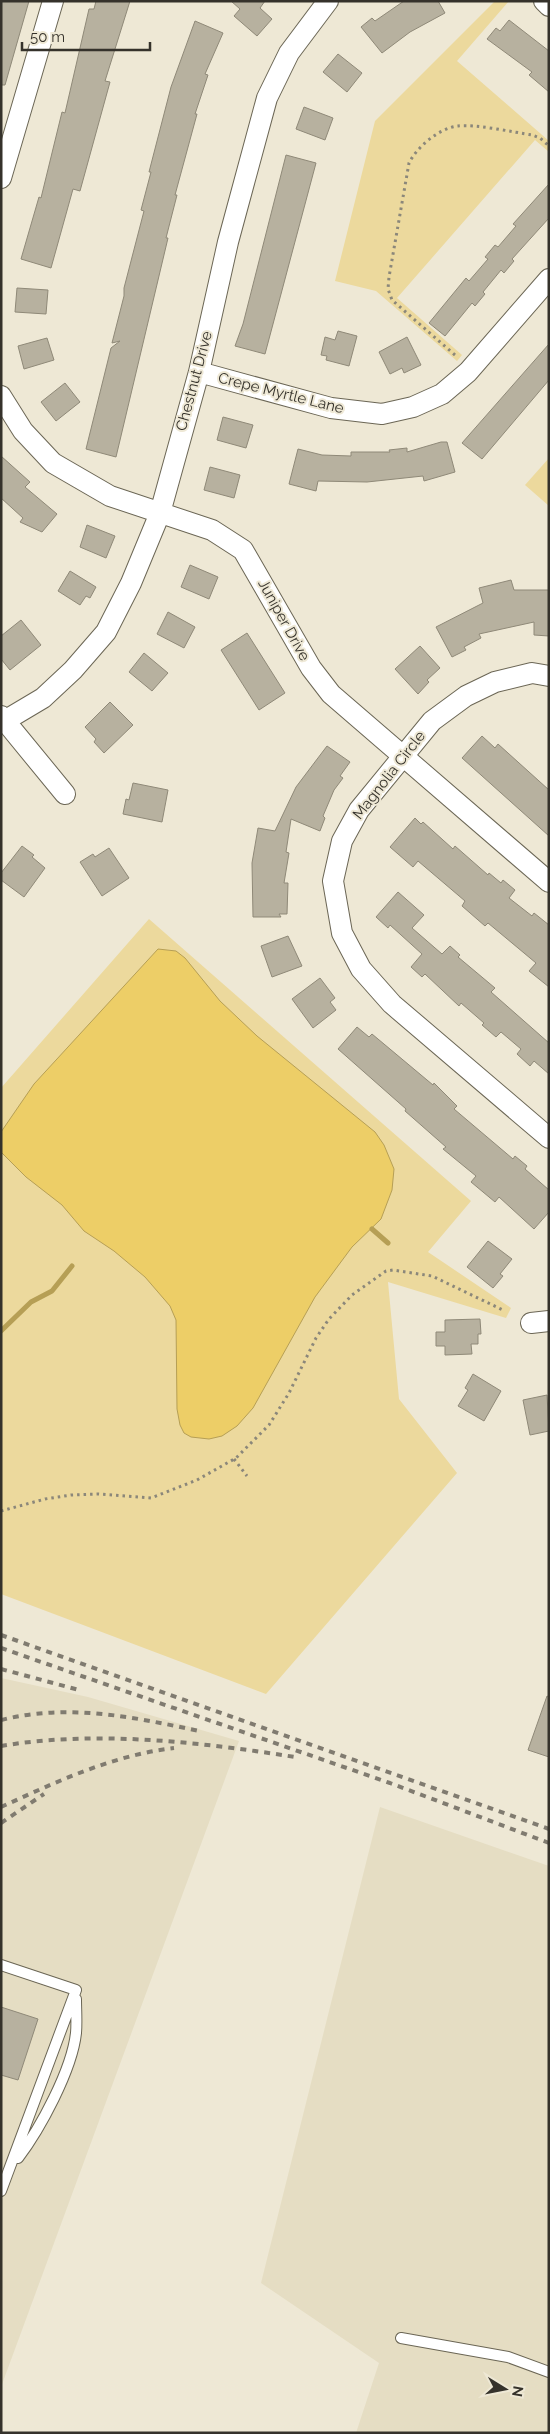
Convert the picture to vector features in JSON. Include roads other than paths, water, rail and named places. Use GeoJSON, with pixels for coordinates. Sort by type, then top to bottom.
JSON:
{"type":"FeatureCollection","features":[{"type":"Feature","properties":{"kind":"street"},"geometry":{"type":"LineString","coordinates":[[2,176],[53,1]]}},
{"type":"Feature","properties":{"kind":"street","name":"Chestnut Drive"},"geometry":{"type":"LineString","coordinates":[[3,720],[42,698],[73,670],[106,632],[131,584],[160,513],[199,372],[228,242],[266,98],[289,53],[328,1]]}},
{"type":"Feature","properties":{"kind":"street"},"geometry":{"type":"LineString","coordinates":[[544,1],[549,6]]}},
{"type":"Feature","properties":{"kind":"street","name":"Crepe Myrtle Lane"},"geometry":{"type":"LineString","coordinates":[[199,372],[331,408],[382,414],[413,407],[442,394],[468,372],[549,279]]}},
{"type":"Feature","properties":{"kind":"street","name":"Juniper Drive"},"geometry":{"type":"LineString","coordinates":[[1,396],[23,431],[53,463],[110,496],[212,530],[243,550],[312,668],[331,694],[549,882]]}},
{"type":"Feature","properties":{"kind":"street","name":"Magnolia Circle"},"geometry":{"type":"LineString","coordinates":[[549,676],[532,673],[504,680],[466,696],[432,721],[359,810],[342,841],[333,881],[342,933],[361,969],[392,1004],[549,1138]]}},
{"type":"Feature","properties":{"kind":"street"},"geometry":{"type":"LineString","coordinates":[[3,720],[65,794]]}},
{"type":"Feature","properties":{"kind":"lane"},"geometry":{"type":"LineString","coordinates":[[1,1965],[76,1990]]}},
{"type":"Feature","properties":{"kind":"lane"},"geometry":{"type":"LineString","coordinates":[[1,2191],[76,1990]]}},
{"type":"Feature","properties":{"kind":"lane"},"geometry":{"type":"LineString","coordinates":[[10,2168],[35,2136],[63,2078],[76,2035],[76,1990]]}},
{"type":"Feature","properties":{"kind":"lane"},"geometry":{"type":"LineString","coordinates":[[401,2338],[508,2357],[549,2372]]}},
{"type":"Feature","properties":{"kind":"waterway"},"geometry":{"type":"LineString","coordinates":[[372,1229],[388,1243]]}},
{"type":"Feature","properties":{"kind":"waterway"},"geometry":{"type":"LineString","coordinates":[[1,1331],[31,1302],[52,1291],[72,1266]]}},
{"type":"Feature","properties":{"kind":"railway"},"geometry":{"type":"LineString","coordinates":[[1,1635],[549,1829]]}},
{"type":"Feature","properties":{"kind":"railway"},"geometry":{"type":"LineString","coordinates":[[1,1648],[390,1783],[549,1843]]}},
{"type":"Feature","properties":{"kind":"railway"},"geometry":{"type":"LineString","coordinates":[[1,1669],[79,1690]]}},
{"type":"Feature","properties":{"kind":"railway"},"geometry":{"type":"LineString","coordinates":[[1,1720],[26,1715],[76,1712],[125,1717],[199,1731]]}},
{"type":"Feature","properties":{"kind":"railway"},"geometry":{"type":"LineString","coordinates":[[1,1746],[37,1741],[111,1738],[185,1743],[295,1757]]}},
{"type":"Feature","properties":{"kind":"railway"},"geometry":{"type":"LineString","coordinates":[[1,1807],[64,1779],[107,1763],[174,1748]]}},
{"type":"Feature","properties":{"kind":"railway"},"geometry":{"type":"LineString","coordinates":[[1,1823],[44,1794]]}}]}
